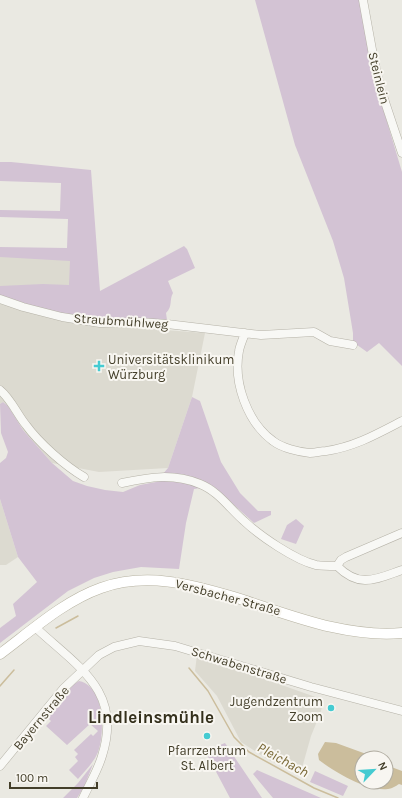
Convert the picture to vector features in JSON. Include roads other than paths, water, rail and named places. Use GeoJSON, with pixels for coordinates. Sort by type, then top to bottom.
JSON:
{"type":"FeatureCollection","features":[{"type":"Feature","properties":{"kind":"main road","name":"Versbacher Straße"},"geometry":{"type":"LineString","coordinates":[[0,654],[67,605],[100,588],[122,581],[167,580],[199,587],[307,620],[352,631],[376,634],[402,633]]}},
{"type":"Feature","properties":{"kind":"street","name":"Steinlein"},"geometry":{"type":"LineString","coordinates":[[363,0],[380,87],[402,153]]}},
{"type":"Feature","properties":{"kind":"street","name":"Straubmühlweg"},"geometry":{"type":"LineString","coordinates":[[0,299],[23,307],[62,317],[100,323],[139,322],[167,324],[261,335],[314,332],[330,341],[353,345]]}},
{"type":"Feature","properties":{"kind":"street"},"geometry":{"type":"LineString","coordinates":[[245,333],[239,351],[239,381],[250,415],[262,432],[274,442],[311,453],[342,448],[360,442],[402,421]]}},
{"type":"Feature","properties":{"kind":"street"},"geometry":{"type":"LineString","coordinates":[[0,390],[6,396],[27,428],[66,465],[84,477]]}},
{"type":"Feature","properties":{"kind":"street"},"geometry":{"type":"LineString","coordinates":[[122,483],[150,477],[169,476],[201,484],[222,499],[244,522],[259,534],[304,561],[317,565],[337,566],[357,580],[370,581],[402,570]]}},
{"type":"Feature","properties":{"kind":"street"},"geometry":{"type":"LineString","coordinates":[[337,566],[341,560],[346,557],[402,533]]}},
{"type":"Feature","properties":{"kind":"street"},"geometry":{"type":"LineString","coordinates":[[36,628],[83,671],[98,688],[103,698],[107,714],[108,729],[102,757],[83,798]]}},
{"type":"Feature","properties":{"kind":"street","name":"Schwabenstraße"},"geometry":{"type":"LineString","coordinates":[[83,671],[99,655],[108,650],[127,643],[144,641],[175,646],[311,687],[402,711]]}},
{"type":"Feature","properties":{"kind":"street","name":"Bayernstraße"},"geometry":{"type":"LineString","coordinates":[[0,766],[63,689],[83,671]]}},
{"type":"Feature","properties":{"kind":"waterway","name":"Pleichach"},"geometry":{"type":"LineString","coordinates":[[56,628],[78,616]]}},
{"type":"Feature","properties":{"kind":"waterway","name":"Pleichach"},"geometry":{"type":"LineString","coordinates":[[189,668],[208,691],[234,737],[249,752],[314,788],[338,798]]}},
{"type":"Feature","properties":{"kind":"waterway","name":"Pleichach"},"geometry":{"type":"LineString","coordinates":[[0,686],[14,670]]}},
{"type":"Feature","properties":{"kind":"place","name":"Universitätsklinikum Würzburg"},"geometry":{"type":"Point","coordinates":[99,366]}},
{"type":"Feature","properties":{"kind":"place","name":"Jugendzentrum Zoom"},"geometry":{"type":"Point","coordinates":[331,708]}},
{"type":"Feature","properties":{"kind":"place","name":"Pfarrzentrum St. Albert"},"geometry":{"type":"Point","coordinates":[207,736]}},
{"type":"Feature","properties":{"kind":"district","name":"Lindleinsmühle"},"geometry":{"type":"Point","coordinates":[151,717]}}]}
